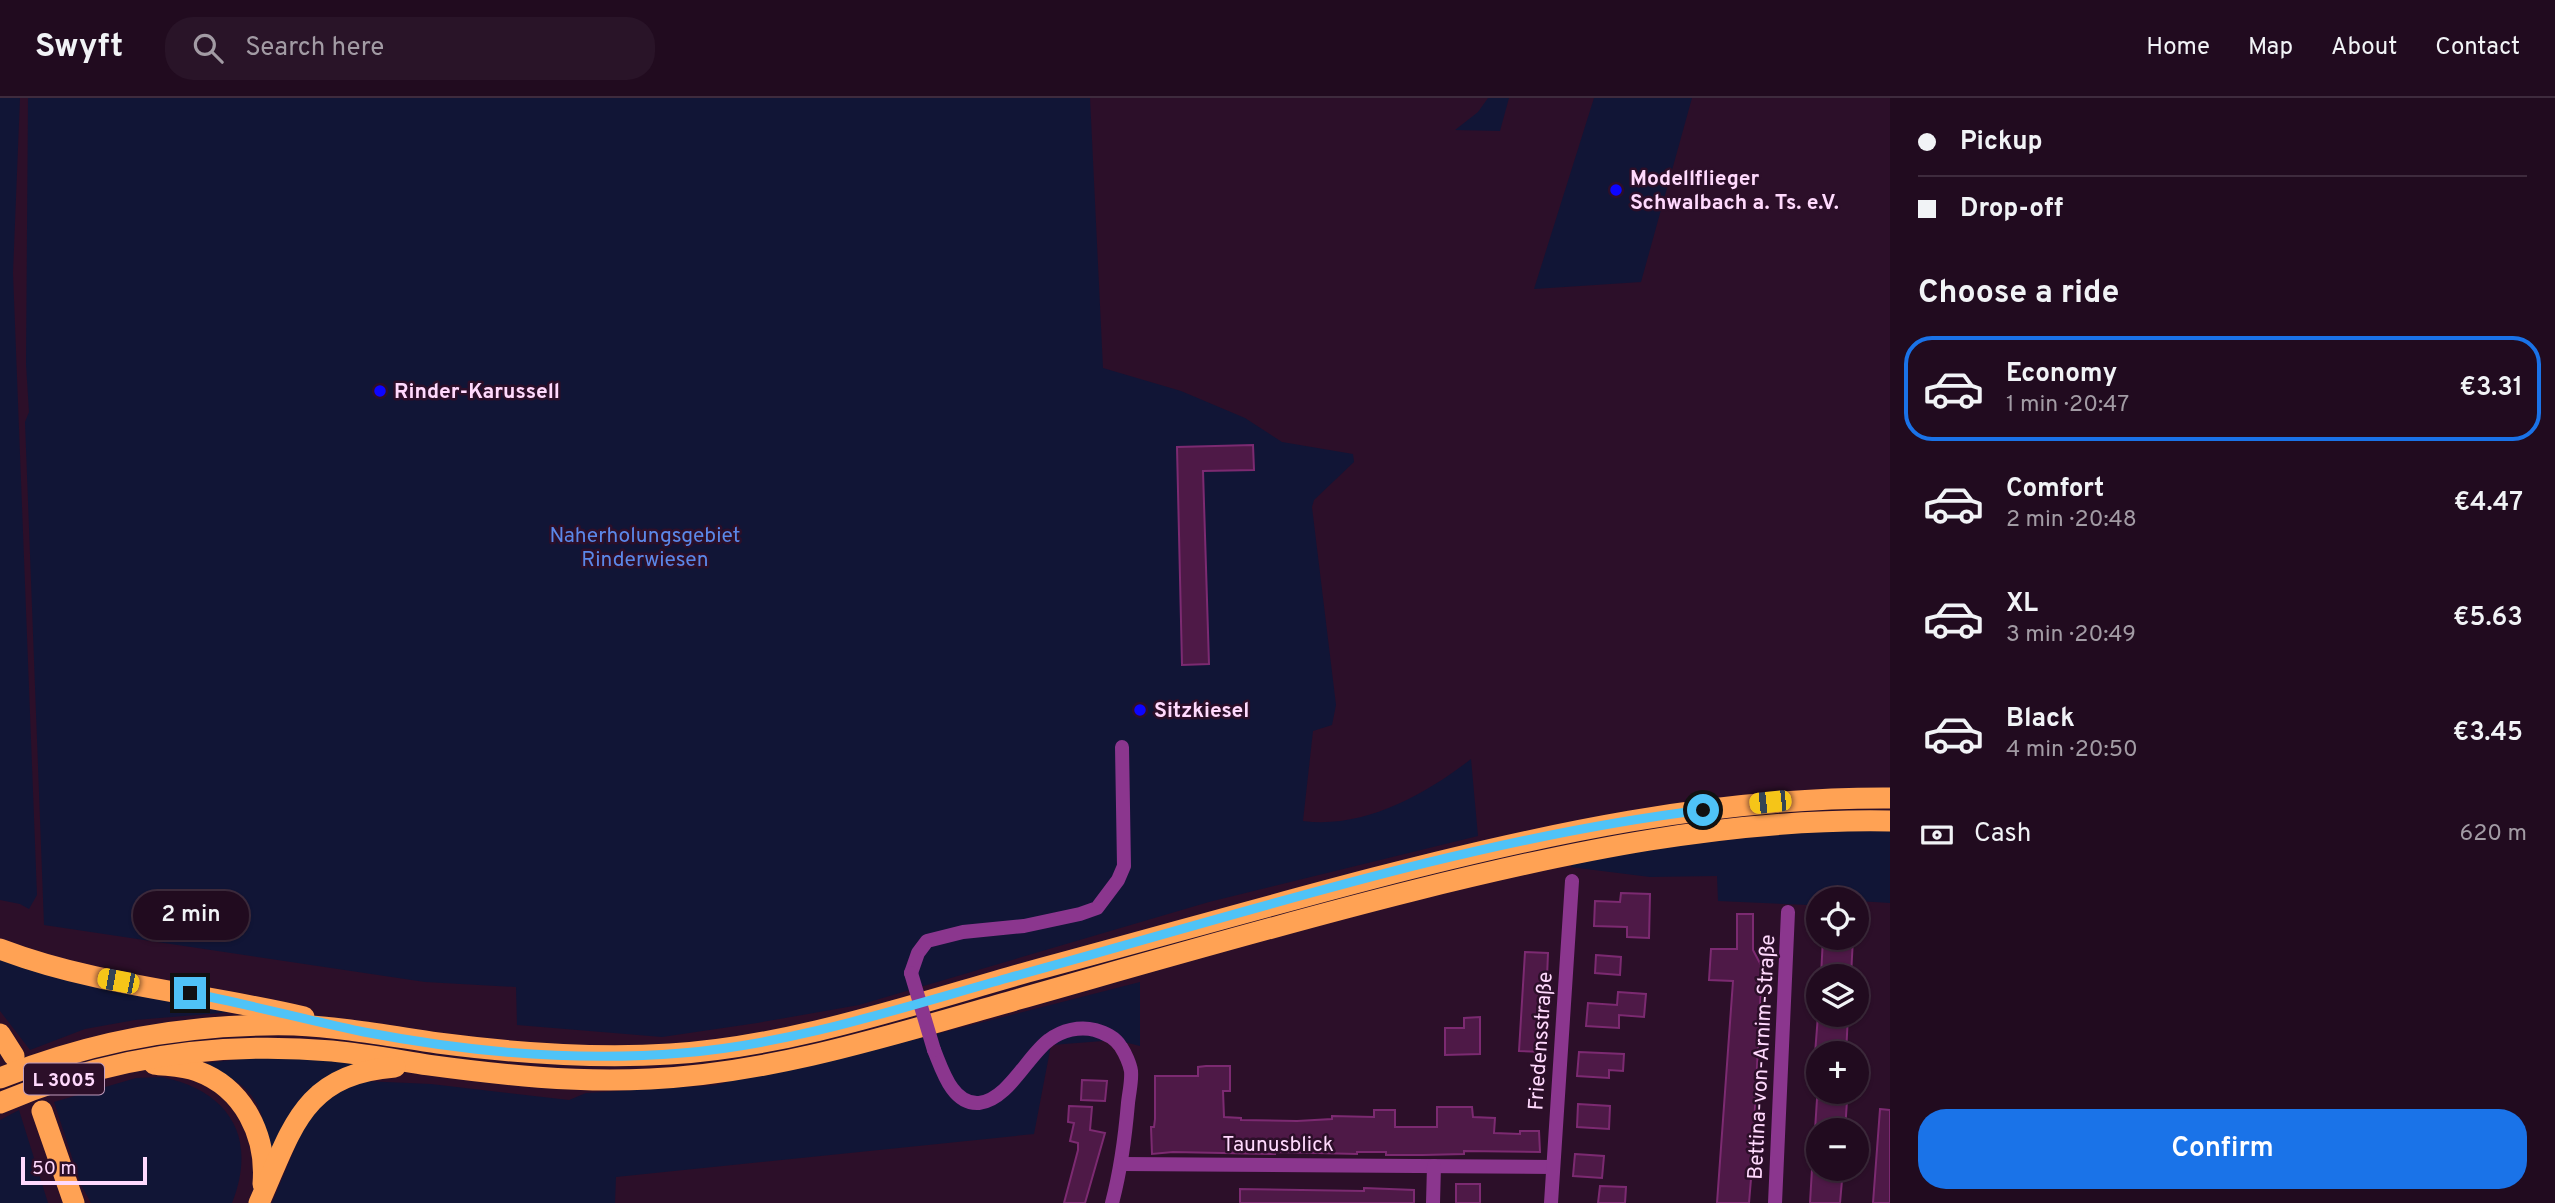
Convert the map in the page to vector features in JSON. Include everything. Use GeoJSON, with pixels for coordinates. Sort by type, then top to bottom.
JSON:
{"type":"FeatureCollection","features":[{"type":"Feature","properties":{"kind":"highway","name":"L 3005"},"geometry":{"type":"LineString","coordinates":[[0,1078],[34,1064],[102,1044],[187,1029],[295,1026],[364,1032],[486,1049],[582,1056],[671,1054],[719,1049],[764,1042],[882,1013],[1334,888],[1534,838],[1617,822],[1722,807],[1813,799],[1890,798]]}},
{"type":"Feature","properties":{"kind":"highway","name":"L 3005"},"geometry":{"type":"LineString","coordinates":[[0,1103],[54,1082],[130,1061],[191,1052],[256,1048],[333,1051],[427,1065],[576,1080],[653,1079],[725,1072],[819,1054],[1329,912],[1541,860],[1611,846],[1724,830],[1793,823],[1890,821]]}},
{"type":"Feature","properties":{"kind":"highway"},"geometry":{"type":"LineString","coordinates":[[0,948],[37,963],[79,973],[216,998],[364,1032]]}},
{"type":"Feature","properties":{"kind":"highway"},"geometry":{"type":"LineString","coordinates":[[0,1034],[14,1056]]}},
{"type":"Feature","properties":{"kind":"highway"},"geometry":{"type":"LineString","coordinates":[[130,1061],[194,1070],[213,1078],[230,1090],[246,1110],[258,1133],[263,1154],[261,1200]]}},
{"type":"Feature","properties":{"kind":"highway"},"geometry":{"type":"LineString","coordinates":[[261,1200],[299,1115],[314,1098],[333,1083],[375,1069],[427,1065]]}},
{"type":"Feature","properties":{"kind":"highway"},"geometry":{"type":"LineString","coordinates":[[41,1111],[74,1203]]}},
{"type":"Feature","properties":{"kind":"street"},"geometry":{"type":"LineString","coordinates":[[1112,1203],[1123,1164],[1131,1070],[1123,1049],[1116,1040],[1088,1028],[1063,1032],[1048,1040],[1013,1081],[989,1100],[977,1103],[966,1100],[950,1087],[934,1050],[911,972],[918,953],[927,941],[963,932],[1024,926],[1097,908],[1118,880],[1125,860],[1122,747]]}},
{"type":"Feature","properties":{"kind":"street","name":"Friedensstraße"},"geometry":{"type":"LineString","coordinates":[[1551,1203],[1572,881]]}},
{"type":"Feature","properties":{"kind":"street","name":"Bettina-von-Arnim-Straße"},"geometry":{"type":"LineString","coordinates":[[1775,1203],[1788,912]]}},
{"type":"Feature","properties":{"kind":"street","name":"Taunusblick"},"geometry":{"type":"LineString","coordinates":[[1123,1164],[1553,1167]]}},
{"type":"Feature","properties":{"kind":"street"},"geometry":{"type":"LineString","coordinates":[[1433,1203],[1434,1166]]}},
{"type":"Feature","properties":{"kind":"green space"},"geometry":{"type":"Polygon","coordinates":[[[0,98],[20,98],[13,273],[37,895],[29,909],[20,904],[0,900],[0,98]]]}},
{"type":"Feature","properties":{"kind":"green space","name":"Naherholungsgebiet Rinderwiesen"},"geometry":{"type":"Polygon","coordinates":[[[28,98],[1090,98],[1103,368],[1181,391],[1245,418],[1282,442],[1353,454],[1354,462],[1314,500],[1312,507],[1336,705],[1332,725],[1313,731],[1303,821],[1348,820],[1392,806],[1434,785],[1471,759],[1478,836],[1209,902],[859,1005],[662,1037],[517,1025],[516,987],[425,982],[44,925],[25,422],[29,412],[26,364],[28,98]]]}},
{"type":"Feature","properties":{"kind":"green space"},"geometry":{"type":"Polygon","coordinates":[[[1488,98],[1509,98],[1500,131],[1455,130],[1478,112],[1488,98]]]}},
{"type":"Feature","properties":{"kind":"green space","name":"Modellflieger Schwalbach a. Ts. e.V."},"geometry":{"type":"Polygon","coordinates":[[[1594,98],[1692,98],[1641,282],[1534,289],[1594,98]]]}},
{"type":"Feature","properties":{"kind":"green space"},"geometry":{"type":"Polygon","coordinates":[[[1890,828],[1890,903],[1869,902],[1869,887],[1806,887],[1806,905],[1718,901],[1717,876],[1650,877],[1570,867],[1583,857],[1780,834],[1890,828]]]}},
{"type":"Feature","properties":{"kind":"green space"},"geometry":{"type":"Polygon","coordinates":[[[0,957],[233,1012],[135,1020],[85,1029],[30,1050],[0,1011],[0,957]]]}},
{"type":"Feature","properties":{"kind":"green space"},"geometry":{"type":"Polygon","coordinates":[[[1140,982],[1140,1046],[1116,1040],[1051,1045],[1034,1134],[616,1177],[615,1203],[272,1203],[304,1126],[318,1107],[343,1090],[364,1081],[431,1084],[569,1100],[586,1093],[716,1085],[770,1070],[854,1055],[1140,982]]]}},
{"type":"Feature","properties":{"kind":"green space"},"geometry":{"type":"Polygon","coordinates":[[[250,1058],[302,1058],[374,1064],[350,1069],[268,1159],[264,1123],[252,1097],[231,1078],[197,1064],[250,1058]]]}},
{"type":"Feature","properties":{"kind":"green space"},"geometry":{"type":"Polygon","coordinates":[[[162,1077],[205,1093],[232,1120],[239,1138],[241,1157],[239,1179],[232,1203],[91,1203],[81,1185],[54,1102],[136,1078],[162,1077]]]}},
{"type":"Feature","properties":{"kind":"green space"},"geometry":{"type":"Polygon","coordinates":[[[19,1110],[48,1203],[0,1203],[0,1120],[19,1110]]]}},
{"type":"Feature","properties":{"kind":"building"},"geometry":{"type":"Polygon","coordinates":[[[1253,445],[1254,470],[1203,471],[1209,664],[1182,665],[1177,447],[1253,445]]]}},
{"type":"Feature","properties":{"kind":"building"},"geometry":{"type":"Polygon","coordinates":[[[1621,893],[1650,894],[1649,938],[1627,937],[1627,927],[1594,926],[1595,901],[1620,902],[1621,893]]]}},
{"type":"Feature","properties":{"kind":"building"},"geometry":{"type":"Polygon","coordinates":[[[1737,914],[1753,914],[1753,950],[1762,967],[1752,1167],[1749,1203],[1717,1203],[1733,981],[1709,980],[1711,949],[1737,949],[1737,914]]]}},
{"type":"Feature","properties":{"kind":"building"},"geometry":{"type":"Polygon","coordinates":[[[1822,950],[1852,950],[1852,964],[1822,964],[1822,950]]]}},
{"type":"Feature","properties":{"kind":"building"},"geometry":{"type":"Polygon","coordinates":[[[1525,952],[1548,953],[1544,1052],[1519,1051],[1525,952]]]}},
{"type":"Feature","properties":{"kind":"building"},"geometry":{"type":"Polygon","coordinates":[[[1596,955],[1621,957],[1620,975],[1595,973],[1596,955]]]}},
{"type":"Feature","properties":{"kind":"building"},"geometry":{"type":"Polygon","coordinates":[[[1618,992],[1646,994],[1644,1017],[1619,1015],[1619,1028],[1586,1026],[1588,1003],[1617,1005],[1618,992]]]}},
{"type":"Feature","properties":{"kind":"building"},"geometry":{"type":"Polygon","coordinates":[[[1480,1017],[1480,1054],[1445,1055],[1445,1028],[1464,1028],[1464,1018],[1480,1017]]]}},
{"type":"Feature","properties":{"kind":"building"},"geometry":{"type":"Polygon","coordinates":[[[1817,1027],[1847,1027],[1847,1041],[1816,1041],[1817,1027]]]}},
{"type":"Feature","properties":{"kind":"building"},"geometry":{"type":"Polygon","coordinates":[[[1579,1052],[1624,1054],[1623,1071],[1609,1070],[1609,1078],[1577,1076],[1579,1052]]]}},
{"type":"Feature","properties":{"kind":"building"},"geometry":{"type":"Polygon","coordinates":[[[1230,1066],[1230,1091],[1223,1091],[1224,1117],[1297,1121],[1332,1119],[1332,1116],[1374,1117],[1374,1110],[1395,1110],[1395,1127],[1437,1127],[1437,1107],[1472,1107],[1473,1117],[1495,1118],[1494,1133],[1520,1134],[1520,1131],[1539,1131],[1540,1152],[1464,1151],[1464,1154],[1423,1155],[1386,1155],[1386,1152],[1152,1154],[1155,1076],[1198,1076],[1198,1067],[1230,1066]]]}},
{"type":"Feature","properties":{"kind":"building"},"geometry":{"type":"Polygon","coordinates":[[[1082,1080],[1107,1081],[1105,1101],[1081,1100],[1082,1080]]]}},
{"type":"Feature","properties":{"kind":"building"},"geometry":{"type":"Polygon","coordinates":[[[1578,1104],[1610,1106],[1609,1129],[1577,1127],[1578,1104]]]}},
{"type":"Feature","properties":{"kind":"building"},"geometry":{"type":"Polygon","coordinates":[[[1817,1104],[1847,1104],[1846,1118],[1816,1118],[1817,1104]]]}},
{"type":"Feature","properties":{"kind":"building"},"geometry":{"type":"Polygon","coordinates":[[[1069,1106],[1092,1107],[1090,1130],[1105,1133],[1085,1203],[1064,1203],[1078,1150],[1078,1143],[1070,1141],[1074,1123],[1068,1122],[1069,1106]]]}},
{"type":"Feature","properties":{"kind":"building"},"geometry":{"type":"Polygon","coordinates":[[[1880,1109],[1890,1110],[1890,1203],[1873,1203],[1880,1109]]]}},
{"type":"Feature","properties":{"kind":"building"},"geometry":{"type":"Polygon","coordinates":[[[1575,1154],[1604,1156],[1602,1178],[1573,1176],[1575,1154]]]}},
{"type":"Feature","properties":{"kind":"building"},"geometry":{"type":"Polygon","coordinates":[[[1811,1181],[1842,1181],[1840,1203],[1810,1203],[1811,1181]]]}},
{"type":"Feature","properties":{"kind":"building"},"geometry":{"type":"Polygon","coordinates":[[[1456,1184],[1480,1184],[1480,1203],[1456,1203],[1456,1184]]]}},
{"type":"Feature","properties":{"kind":"building"},"geometry":{"type":"Polygon","coordinates":[[[1600,1186],[1626,1187],[1625,1203],[1598,1203],[1600,1186]]]}},
{"type":"Feature","properties":{"kind":"building"},"geometry":{"type":"Polygon","coordinates":[[[1364,1188],[1414,1190],[1414,1203],[1240,1203],[1240,1189],[1364,1191],[1364,1188]]]}},
{"type":"Feature","properties":{"kind":"place","name":"Modellflieger Schwalbach a. Ts. e.V."},"geometry":{"type":"Point","coordinates":[1616,190]}},
{"type":"Feature","properties":{"kind":"place","name":"Rinder-Karussell"},"geometry":{"type":"Point","coordinates":[380,391]}},
{"type":"Feature","properties":{"kind":"place","name":"Sitzkiesel"},"geometry":{"type":"Point","coordinates":[1140,710]}},
{"type":"Feature","properties":{"kind":"route"},"geometry":{"type":"LineString","coordinates":[[190,993],[364,1032],[499,1050],[582,1056],[631,1056],[719,1049],[764,1042],[882,1013],[1465,854],[1606,824],[1703,810]]}}]}
